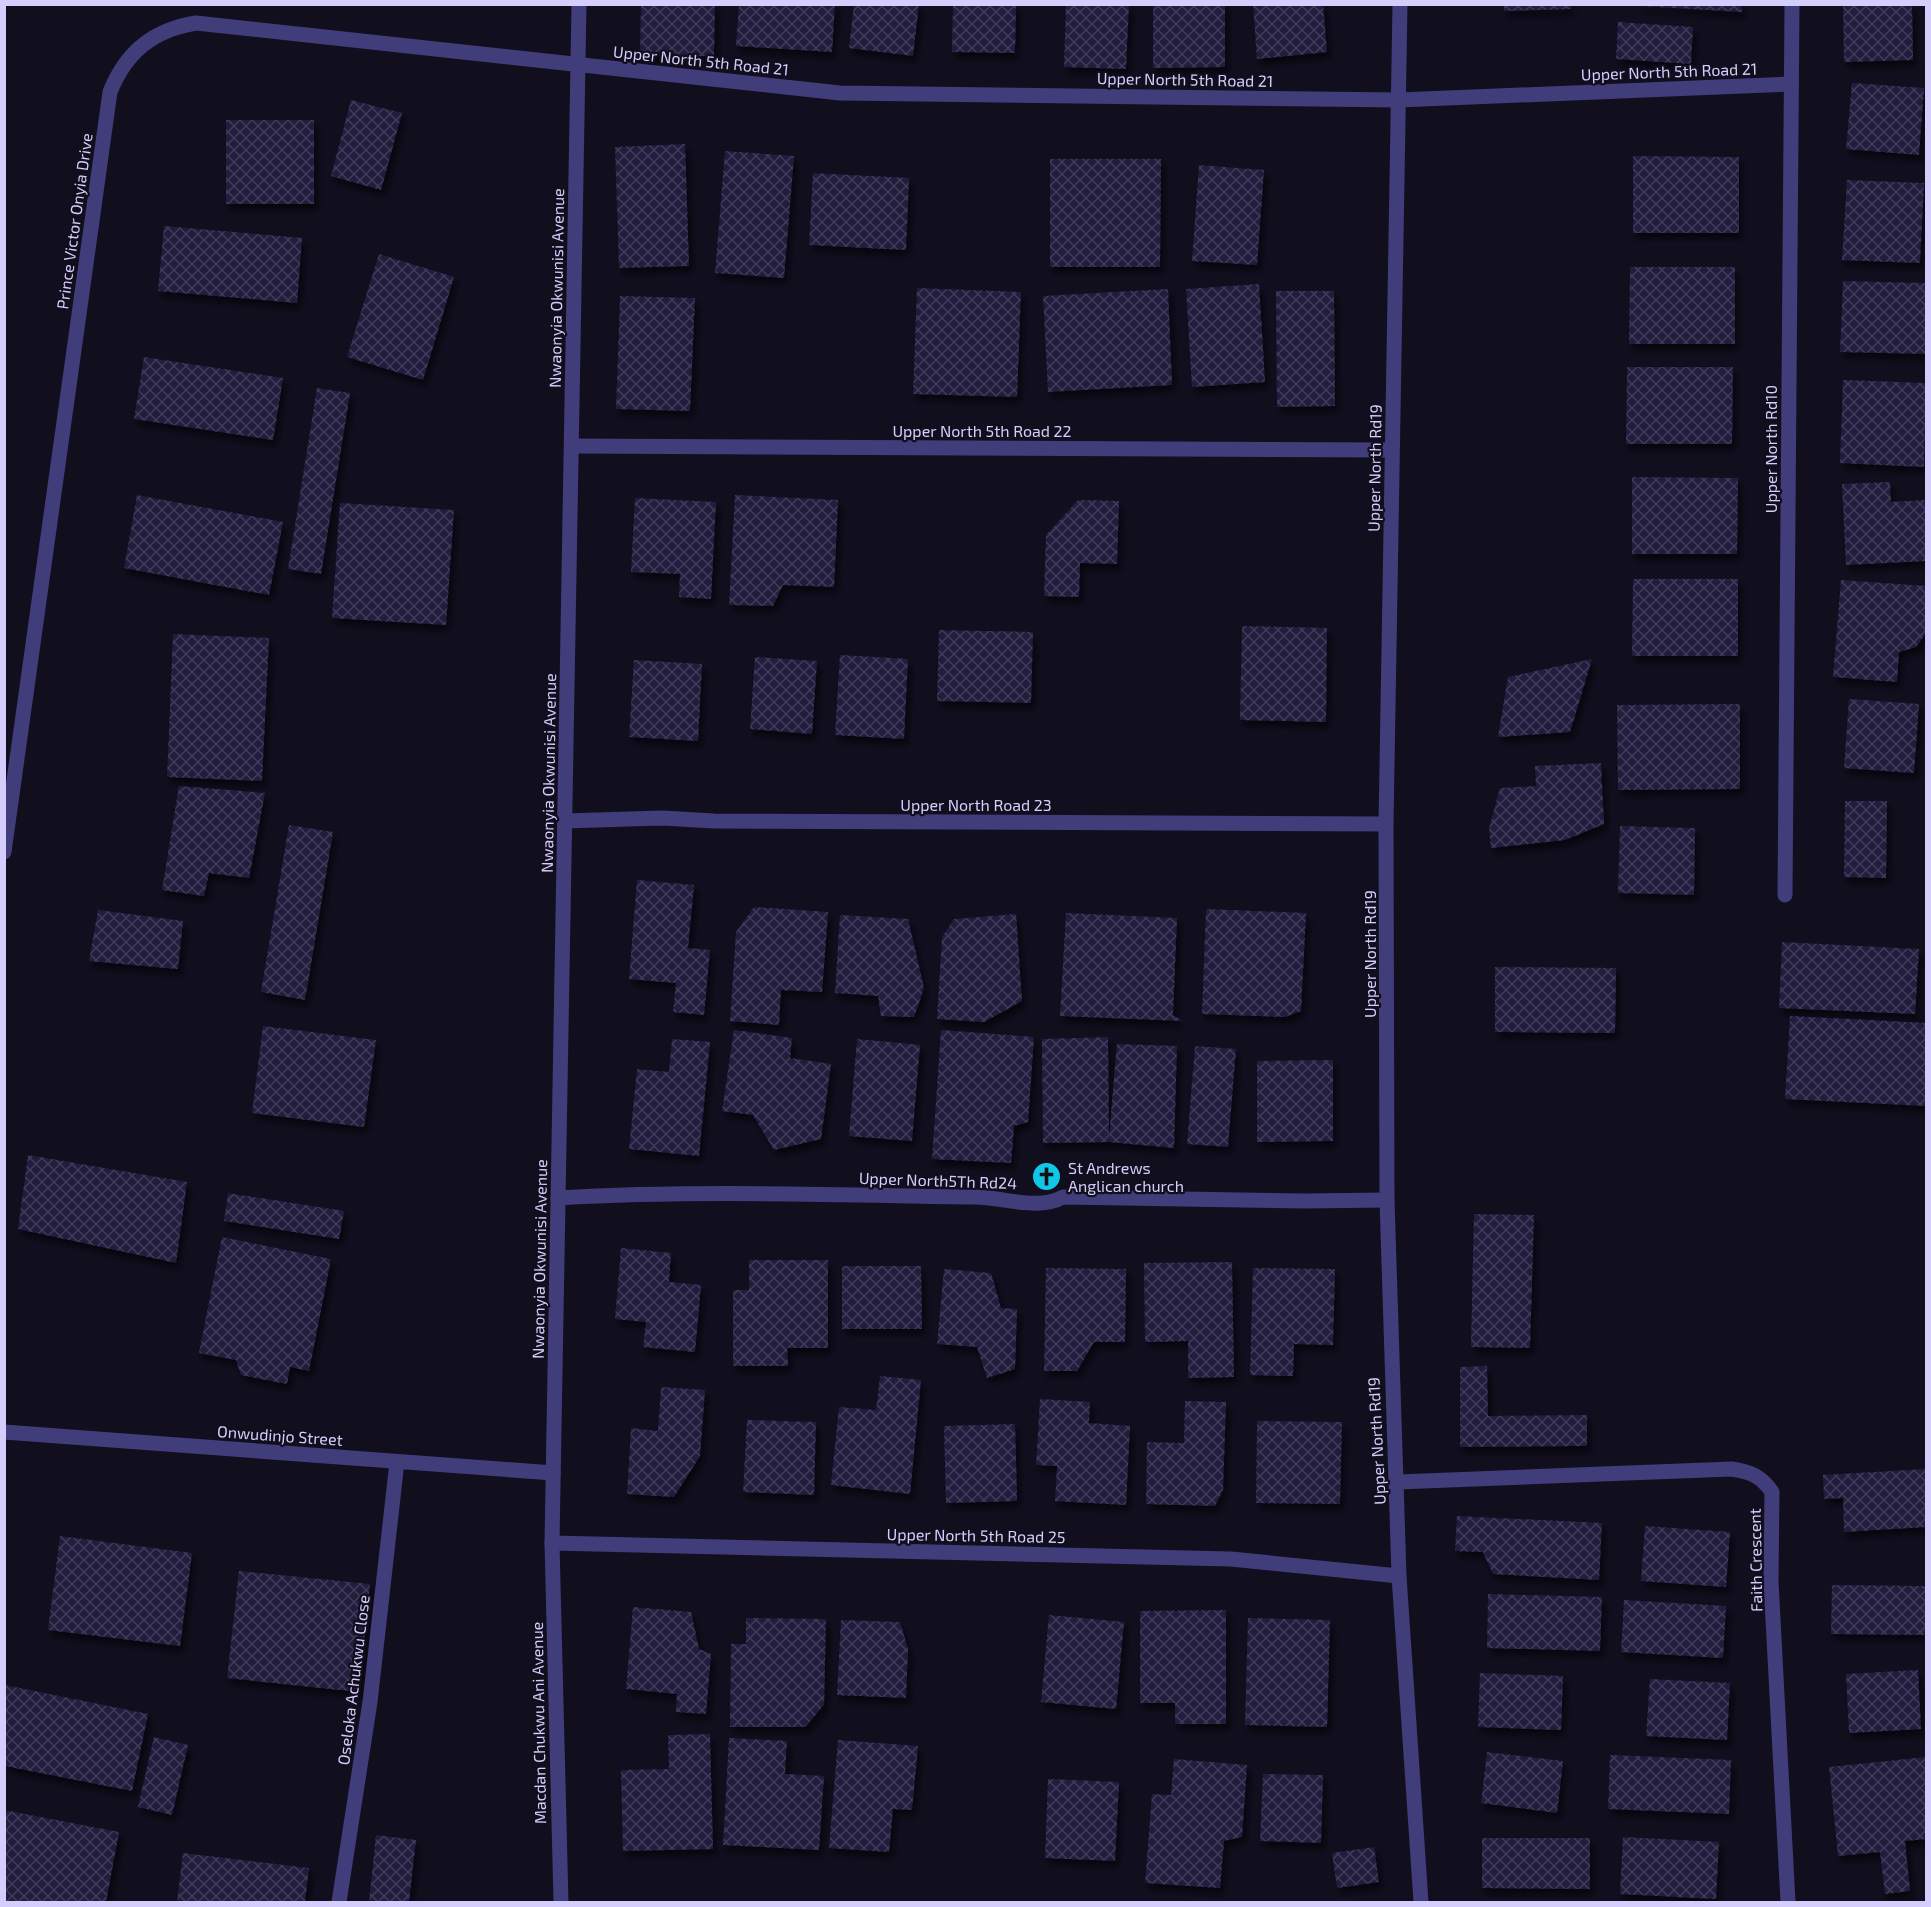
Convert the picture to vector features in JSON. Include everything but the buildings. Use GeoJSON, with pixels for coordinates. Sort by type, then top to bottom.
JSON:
{"type":"FeatureCollection","features":[{"type":"Feature","properties":{"kind":"street","name":"Nwaonyia Okwunisi Avenue"},"geometry":{"type":"LineString","coordinates":[[552,1543],[579,4]]}},
{"type":"Feature","properties":{"kind":"street","name":"Upper North Rd19"},"geometry":{"type":"LineString","coordinates":[[1400,4],[1386,824],[1387,1200],[1390,1369],[1398,1482],[1398,1576],[1421,1902]]}},
{"type":"Feature","properties":{"kind":"street","name":"Upper North Rd10"},"geometry":{"type":"LineString","coordinates":[[1785,894],[1792,4]]}},
{"type":"Feature","properties":{"kind":"street","name":"Prince Victor Onyia Drive"},"geometry":{"type":"LineString","coordinates":[[4,852],[110,92],[118,70],[142,44],[173,27],[196,23],[578,65]]}},
{"type":"Feature","properties":{"kind":"street","name":"Upper North 5th Road 21"},"geometry":{"type":"LineString","coordinates":[[578,65],[840,93],[1399,100],[1791,84]]}},
{"type":"Feature","properties":{"kind":"street","name":"Upper North 5th Road 22"},"geometry":{"type":"LineString","coordinates":[[572,446],[1392,450]]}},
{"type":"Feature","properties":{"kind":"street","name":"Upper North Road 23"},"geometry":{"type":"LineString","coordinates":[[565,821],[662,818],[760,821],[1386,824]]}},
{"type":"Feature","properties":{"kind":"street","name":"Upper North5Th Rd24"},"geometry":{"type":"LineString","coordinates":[[558,1198],[635,1194],[984,1197],[1050,1204],[1063,1197],[1387,1200]]}},
{"type":"Feature","properties":{"kind":"street","name":"Onwudinjo Street"},"geometry":{"type":"LineString","coordinates":[[4,1432],[553,1473]]}},
{"type":"Feature","properties":{"kind":"street","name":"Oseloka Achukwu Close"},"geometry":{"type":"LineString","coordinates":[[339,1902],[370,1702],[397,1462]]}},
{"type":"Feature","properties":{"kind":"street","name":"Faith Crescent"},"geometry":{"type":"LineString","coordinates":[[1398,1482],[1732,1469],[1758,1476],[1765,1483],[1772,1492],[1771,1582],[1788,1902]]}},
{"type":"Feature","properties":{"kind":"street","name":"Upper North 5th Road 25"},"geometry":{"type":"LineString","coordinates":[[552,1543],[1231,1559],[1398,1576]]}},
{"type":"Feature","properties":{"kind":"street","name":"Macdan Chukwu Ani Avenue"},"geometry":{"type":"LineString","coordinates":[[552,1543],[561,1902]]}},
{"type":"Feature","properties":{"kind":"place","name":"St Andrews Anglican church"},"geometry":{"type":"Point","coordinates":[1047,1176]}}]}
